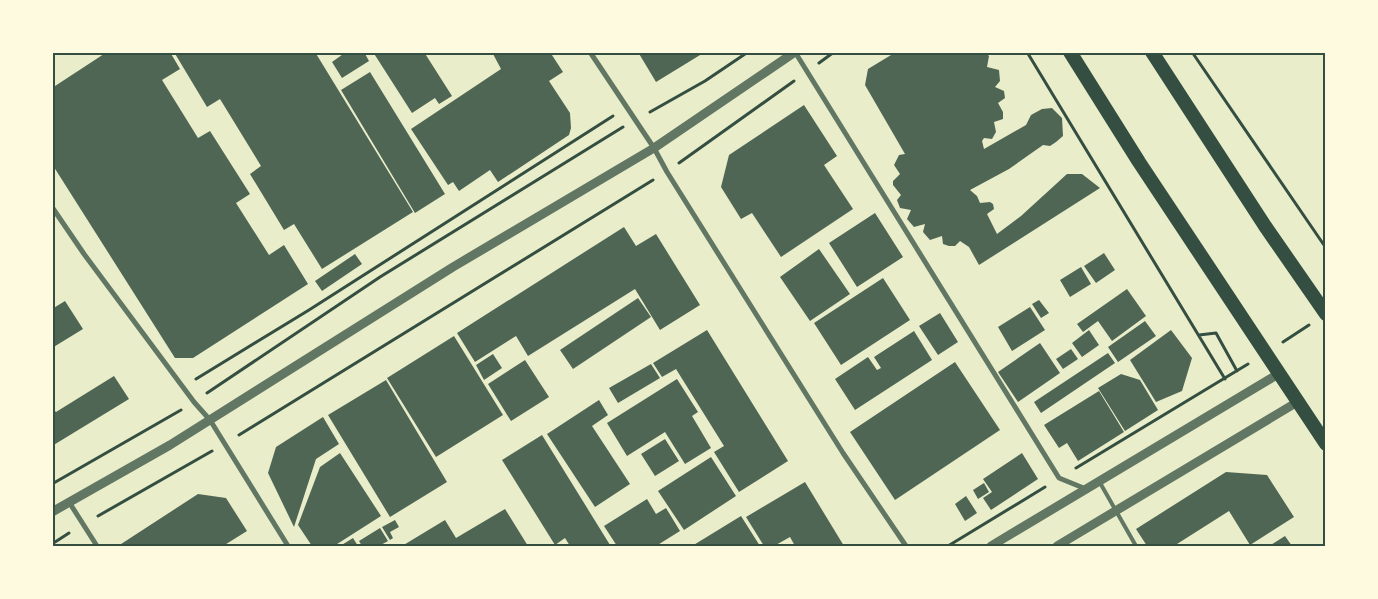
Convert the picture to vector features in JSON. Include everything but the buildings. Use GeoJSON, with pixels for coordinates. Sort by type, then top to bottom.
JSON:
{"type":"FeatureCollection","features":[{"type":"Feature","properties":{"kind":"highway"},"geometry":{"type":"LineString","coordinates":[[1070,52],[1147,175],[1326,444]]}},
{"type":"Feature","properties":{"kind":"highway"},"geometry":{"type":"LineString","coordinates":[[1152,52],[1322,317]]}},
{"type":"Feature","properties":{"kind":"street"},"geometry":{"type":"LineString","coordinates":[[590,52],[654,148],[667,172],[843,453],[906,546]]}},
{"type":"Feature","properties":{"kind":"street"},"geometry":{"type":"LineString","coordinates":[[52,512],[210,420],[453,268],[654,148],[795,52],[1059,478],[1086,489]]}},
{"type":"Feature","properties":{"kind":"street"},"geometry":{"type":"LineString","coordinates":[[52,207],[84,254],[194,402],[210,420],[288,546]]}},
{"type":"Feature","properties":{"kind":"street"},"geometry":{"type":"LineString","coordinates":[[990,546],[1280,373]]}},
{"type":"Feature","properties":{"kind":"street"},"geometry":{"type":"LineString","coordinates":[[1057,546],[1298,400]]}},
{"type":"Feature","properties":{"kind":"street"},"geometry":{"type":"LineString","coordinates":[[68,502],[97,546]]}},
{"type":"Feature","properties":{"kind":"lane"},"geometry":{"type":"LineString","coordinates":[[1099,481],[1136,546]]}},
{"type":"Feature","properties":{"kind":"path"},"geometry":{"type":"LineString","coordinates":[[52,484],[194,402],[380,277],[634,120],[705,81],[748,52]]}},
{"type":"Feature","properties":{"kind":"path"},"geometry":{"type":"LineString","coordinates":[[52,544],[83,524],[224,444],[667,172],[834,52]]}},
{"type":"Feature","properties":{"kind":"path"},"geometry":{"type":"LineString","coordinates":[[1027,52],[1200,335],[1236,399]]}},
{"type":"Feature","properties":{"kind":"path"},"geometry":{"type":"LineString","coordinates":[[1192,52],[1326,248]]}},
{"type":"Feature","properties":{"kind":"path"},"geometry":{"type":"LineString","coordinates":[[183,386],[309,310],[614,117],[608,109]]}},
{"type":"Feature","properties":{"kind":"path"},"geometry":{"type":"LineString","coordinates":[[1277,345],[1322,317]]}},
{"type":"Feature","properties":{"kind":"path"},"geometry":{"type":"LineString","coordinates":[[1200,335],[1216,333],[1237,371]]}},
{"type":"Feature","properties":{"kind":"path"},"geometry":{"type":"LineString","coordinates":[[1156,420],[1253,361]]}}]}
